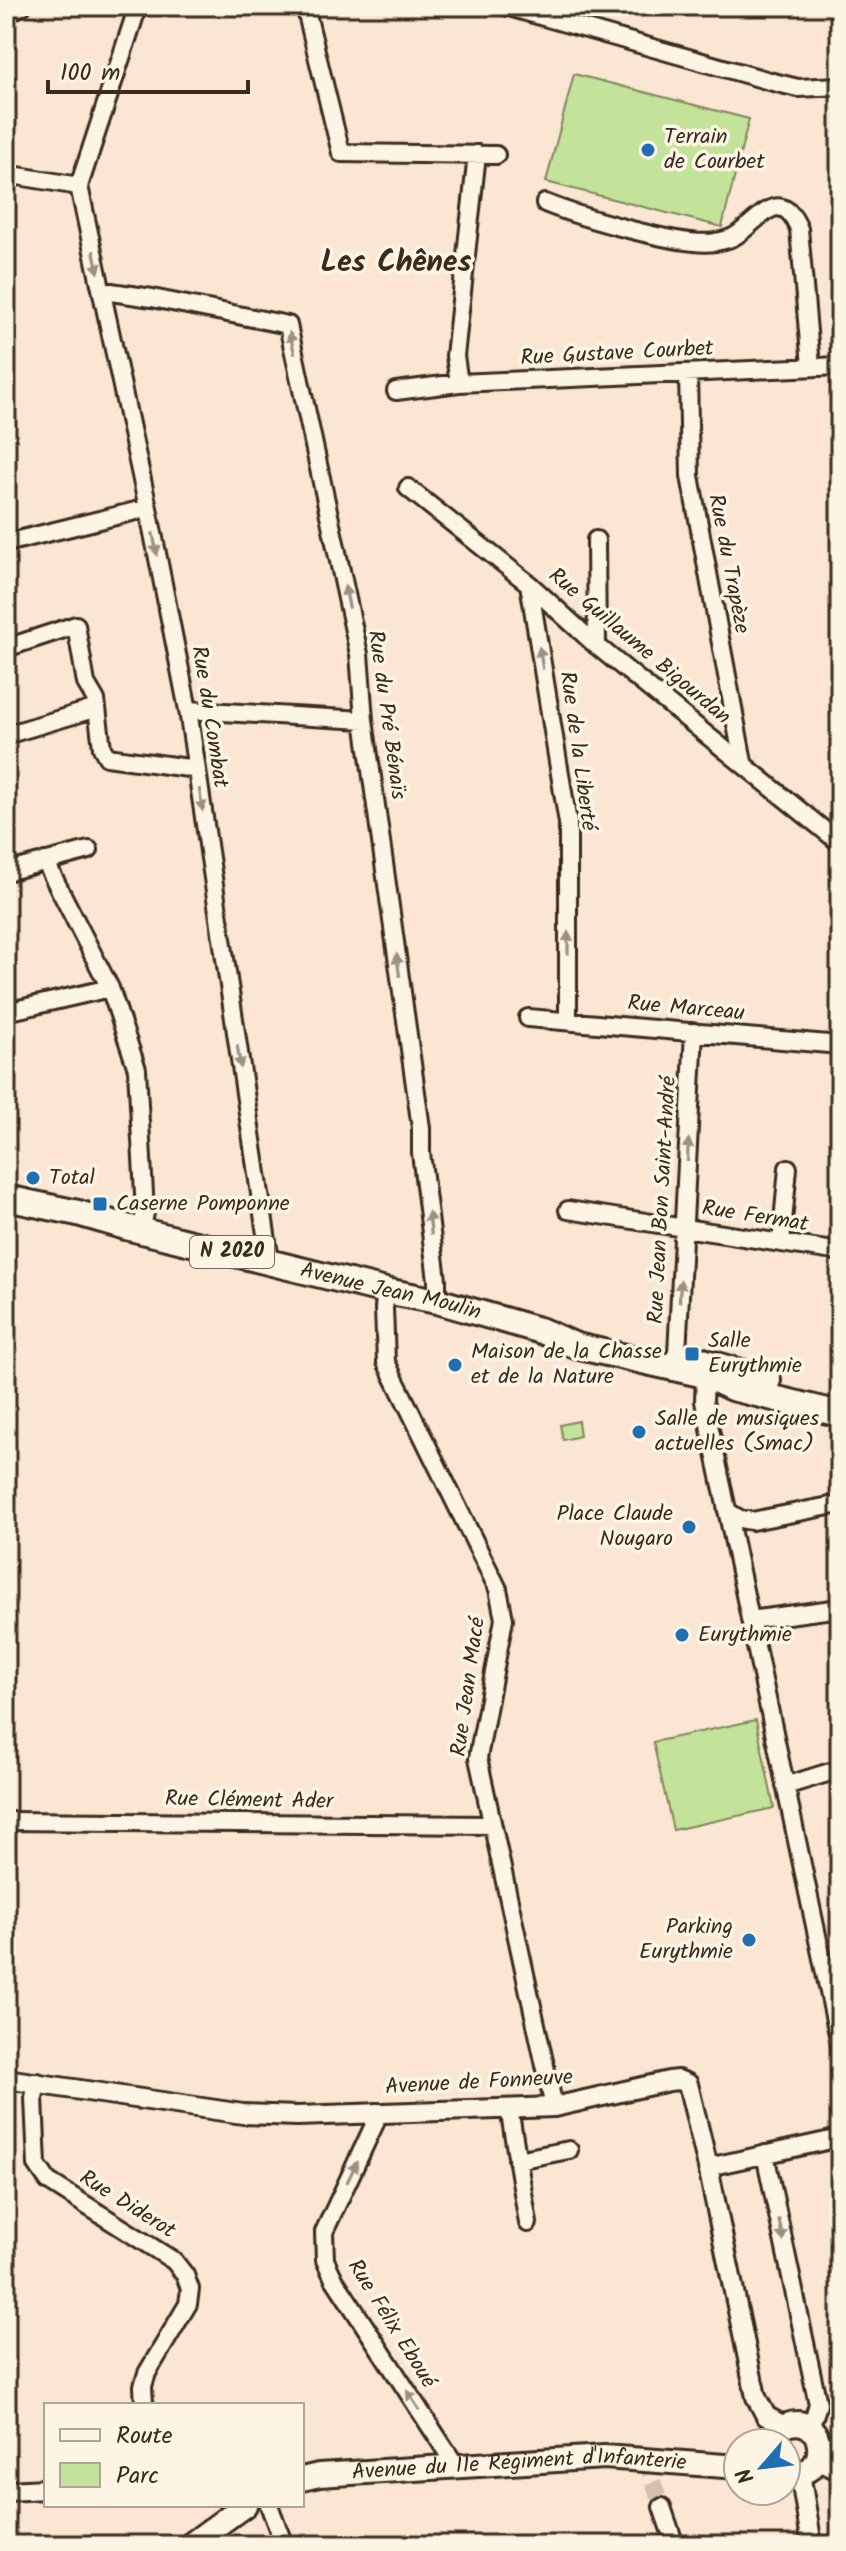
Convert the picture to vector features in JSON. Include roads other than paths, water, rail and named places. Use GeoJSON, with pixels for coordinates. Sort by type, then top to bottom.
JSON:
{"type":"FeatureCollection","features":[{"type":"Feature","properties":{"kind":"main road","name":"Avenue Jean Moulin"},"geometry":{"type":"LineString","coordinates":[[6,1198],[437,1301],[542,1331],[574,1330],[604,1345],[672,1361]]}},
{"type":"Feature","properties":{"kind":"main road"},"geometry":{"type":"LineString","coordinates":[[672,1361],[732,1388],[840,1414]]}},
{"type":"Feature","properties":{"kind":"main road"},"geometry":{"type":"LineString","coordinates":[[672,1361],[840,1400]]}},
{"type":"Feature","properties":{"kind":"main road"},"geometry":{"type":"LineString","coordinates":[[786,2427],[791,2423],[807,2426],[817,2436],[818,2458],[811,2468],[802,2470]]}},
{"type":"Feature","properties":{"kind":"main road","name":"Avenue du 11e Régiment d'Infanterie"},"geometry":{"type":"LineString","coordinates":[[304,2479],[319,2475],[604,2457],[722,2466]]}},
{"type":"Feature","properties":{"kind":"main road"},"geometry":{"type":"LineString","coordinates":[[818,2458],[840,2469]]}},
{"type":"Feature","properties":{"kind":"main road"},"geometry":{"type":"LineString","coordinates":[[190,2545],[242,2507]]}},
{"type":"Feature","properties":{"kind":"street"},"geometry":{"type":"LineString","coordinates":[[6,14],[21,6]]}},
{"type":"Feature","properties":{"kind":"street"},"geometry":{"type":"LineString","coordinates":[[6,174],[79,186],[138,6]]}},
{"type":"Feature","properties":{"kind":"street"},"geometry":{"type":"LineString","coordinates":[[305,6],[341,153],[496,155]]}},
{"type":"Feature","properties":{"kind":"street"},"geometry":{"type":"LineString","coordinates":[[505,6],[798,88],[840,86]]}},
{"type":"Feature","properties":{"kind":"street"},"geometry":{"type":"LineString","coordinates":[[459,383],[455,356],[477,154]]}},
{"type":"Feature","properties":{"kind":"street","name":"Rue du Combat"},"geometry":{"type":"LineString","coordinates":[[79,186],[104,294],[188,710],[270,1261]]}},
{"type":"Feature","properties":{"kind":"street"},"geometry":{"type":"LineString","coordinates":[[545,203],[566,212],[691,243],[715,242],[737,235],[762,212],[780,208],[793,214],[799,229],[811,366]]}},
{"type":"Feature","properties":{"kind":"street","name":"Rue du Pré Bénaïs"},"geometry":{"type":"LineString","coordinates":[[104,294],[111,292],[152,298],[288,325],[359,654],[364,720],[421,1128],[437,1301]]}},
{"type":"Feature","properties":{"kind":"street","name":"Rue Gustave Courbet"},"geometry":{"type":"LineString","coordinates":[[396,391],[459,383],[840,366]]}},
{"type":"Feature","properties":{"kind":"street","name":"Rue du Trapèze"},"geometry":{"type":"LineString","coordinates":[[688,373],[690,476],[743,762]]}},
{"type":"Feature","properties":{"kind":"street","name":"Rue Guillaume Bigourdan"},"geometry":{"type":"LineString","coordinates":[[408,488],[529,584],[597,646],[840,843]]}},
{"type":"Feature","properties":{"kind":"street"},"geometry":{"type":"LineString","coordinates":[[6,543],[148,508]]}},
{"type":"Feature","properties":{"kind":"street"},"geometry":{"type":"LineString","coordinates":[[596,540],[597,646]]}},
{"type":"Feature","properties":{"kind":"street","name":"Rue de la Liberté"},"geometry":{"type":"LineString","coordinates":[[529,584],[568,823],[568,1021]]}},
{"type":"Feature","properties":{"kind":"street"},"geometry":{"type":"LineString","coordinates":[[6,648],[76,625],[86,683],[96,700],[102,748],[107,757],[196,769]]}},
{"type":"Feature","properties":{"kind":"street"},"geometry":{"type":"LineString","coordinates":[[6,735],[97,708]]}},
{"type":"Feature","properties":{"kind":"street"},"geometry":{"type":"LineString","coordinates":[[188,710],[364,720]]}},
{"type":"Feature","properties":{"kind":"street"},"geometry":{"type":"LineString","coordinates":[[6,872],[89,850]]}},
{"type":"Feature","properties":{"kind":"street"},"geometry":{"type":"LineString","coordinates":[[45,861],[110,988],[137,1069],[145,1212],[142,1231]]}},
{"type":"Feature","properties":{"kind":"street"},"geometry":{"type":"LineString","coordinates":[[6,1012],[110,988]]}},
{"type":"Feature","properties":{"kind":"street","name":"Rue Marceau"},"geometry":{"type":"LineString","coordinates":[[528,1018],[840,1045]]}},
{"type":"Feature","properties":{"kind":"street","name":"Rue Jean Bon Saint-André"},"geometry":{"type":"LineString","coordinates":[[672,1361],[684,1228],[694,1032]]}},
{"type":"Feature","properties":{"kind":"street"},"geometry":{"type":"LineString","coordinates":[[781,1243],[788,1168]]}},
{"type":"Feature","properties":{"kind":"street","name":"Rue Fermat"},"geometry":{"type":"LineString","coordinates":[[568,1210],[840,1252]]}},
{"type":"Feature","properties":{"kind":"street","name":"Rue Jean Macé"},"geometry":{"type":"LineString","coordinates":[[386,1291],[386,1362],[498,1589],[504,1619],[478,1758],[554,2107]]}},
{"type":"Feature","properties":{"kind":"street"},"geometry":{"type":"LineString","coordinates":[[705,1375],[704,1401],[840,2044]]}},
{"type":"Feature","properties":{"kind":"street"},"geometry":{"type":"LineString","coordinates":[[727,1511],[740,1519],[764,1519],[840,1504]]}},
{"type":"Feature","properties":{"kind":"street"},"geometry":{"type":"LineString","coordinates":[[734,1544],[753,1524],[764,1519]]}},
{"type":"Feature","properties":{"kind":"street"},"geometry":{"type":"LineString","coordinates":[[750,1620],[840,1608]]}},
{"type":"Feature","properties":{"kind":"street"},"geometry":{"type":"LineString","coordinates":[[785,1786],[840,1769]]}},
{"type":"Feature","properties":{"kind":"street","name":"Rue Clément Ader"},"geometry":{"type":"LineString","coordinates":[[6,1821],[492,1825]]}},
{"type":"Feature","properties":{"kind":"street","name":"Avenue de Fonneuve"},"geometry":{"type":"LineString","coordinates":[[6,2079],[243,2114],[297,2116],[554,2107],[669,2081],[688,2084],[756,2397],[773,2427]]}},
{"type":"Feature","properties":{"kind":"street","name":"Rue Diderot"},"geometry":{"type":"LineString","coordinates":[[37,2082],[34,2098],[37,2165],[48,2181],[174,2261],[185,2275],[190,2289],[188,2304],[147,2373],[143,2386],[144,2403]]}},
{"type":"Feature","properties":{"kind":"street"},"geometry":{"type":"LineString","coordinates":[[509,2108],[528,2223]]}},
{"type":"Feature","properties":{"kind":"street","name":"Rue Félix Eboué"},"geometry":{"type":"LineString","coordinates":[[377,2112],[375,2123],[324,2232],[325,2260],[334,2279],[456,2466]]}},
{"type":"Feature","properties":{"kind":"street"},"geometry":{"type":"LineString","coordinates":[[708,2167],[840,2138]]}},
{"type":"Feature","properties":{"kind":"street"},"geometry":{"type":"LineString","coordinates":[[517,2160],[569,2150]]}},
{"type":"Feature","properties":{"kind":"street"},"geometry":{"type":"LineString","coordinates":[[765,2154],[818,2404],[807,2426]]}},
{"type":"Feature","properties":{"kind":"street"},"geometry":{"type":"LineString","coordinates":[[6,2491],[44,2489]]}},
{"type":"Feature","properties":{"kind":"street"},"geometry":{"type":"LineString","coordinates":[[270,2507],[284,2545]]}},
{"type":"Feature","properties":{"kind":"street"},"geometry":{"type":"LineString","coordinates":[[662,2507],[675,2545]]}},
{"type":"Feature","properties":{"kind":"street"},"geometry":{"type":"LineString","coordinates":[[802,2507],[812,2545]]}},
{"type":"Feature","properties":{"kind":"tunnel"},"geometry":{"type":"LineString","coordinates":[[645,2459],[662,2507]]}},
{"type":"Feature","properties":{"kind":"place","name":"Terrain de Courbet"},"geometry":{"type":"Point","coordinates":[648,150]}},
{"type":"Feature","properties":{"kind":"place","name":"Total"},"geometry":{"type":"Point","coordinates":[33,1178]}},
{"type":"Feature","properties":{"kind":"place","name":"Caserne Pomponne"},"geometry":{"type":"Point","coordinates":[100,1204]}},
{"type":"Feature","properties":{"kind":"place","name":"Salle Eurythmie"},"geometry":{"type":"Point","coordinates":[692,1354]}},
{"type":"Feature","properties":{"kind":"place","name":"Maison de la Chasse et de la Nature"},"geometry":{"type":"Point","coordinates":[455,1365]}},
{"type":"Feature","properties":{"kind":"place","name":"Salle de musiques actuelles (Smac)"},"geometry":{"type":"Point","coordinates":[639,1432]}},
{"type":"Feature","properties":{"kind":"place","name":"Place Claude Nougaro"},"geometry":{"type":"Point","coordinates":[689,1527]}},
{"type":"Feature","properties":{"kind":"place","name":"Eurythmie"},"geometry":{"type":"Point","coordinates":[682,1635]}},
{"type":"Feature","properties":{"kind":"place","name":"Parking Eurythmie"},"geometry":{"type":"Point","coordinates":[749,1940]}},
{"type":"Feature","properties":{"kind":"district","name":"Les Chênes"},"geometry":{"type":"Point","coordinates":[396,263]}}]}
